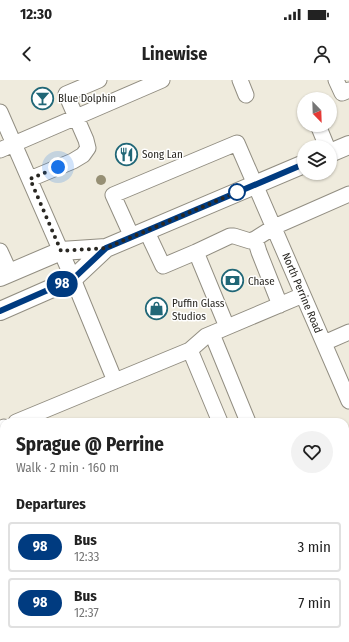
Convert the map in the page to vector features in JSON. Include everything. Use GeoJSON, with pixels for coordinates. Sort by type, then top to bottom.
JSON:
{"type":"FeatureCollection","features":[{"type":"Feature","properties":{"kind":"main road"},"geometry":{"type":"LineString","coordinates":[[337,150],[349,145]]}},
{"type":"Feature","properties":{"kind":"main road"},"geometry":{"type":"LineString","coordinates":[[5,275],[61,251],[106,248],[297,167]]}},
{"type":"Feature","properties":{"kind":"main road"},"geometry":{"type":"LineString","coordinates":[[0,311],[73,279],[106,248]]}},
{"type":"Feature","properties":{"kind":"street"},"geometry":{"type":"LineString","coordinates":[[30,179],[73,161],[86,152],[88,148],[66,94],[99,80]]}},
{"type":"Feature","properties":{"kind":"street"},"geometry":{"type":"LineString","coordinates":[[0,150],[162,80]]}},
{"type":"Feature","properties":{"kind":"street"},"geometry":{"type":"LineString","coordinates":[[240,80],[246,95]]}},
{"type":"Feature","properties":{"kind":"street"},"geometry":{"type":"LineString","coordinates":[[336,80],[342,93],[349,90]]}},
{"type":"Feature","properties":{"kind":"street"},"geometry":{"type":"LineString","coordinates":[[0,112],[73,279],[115,381]]}},
{"type":"Feature","properties":{"kind":"street","name":"North Perrine Road"},"geometry":{"type":"LineString","coordinates":[[139,234],[113,195],[237,143],[349,401]]}},
{"type":"Feature","properties":{"kind":"street"},"geometry":{"type":"LineString","coordinates":[[139,234],[163,266],[230,236],[250,240],[255,239],[274,227],[349,194]]}},
{"type":"Feature","properties":{"kind":"street"},"geometry":{"type":"LineString","coordinates":[[255,239],[280,305]]}},
{"type":"Feature","properties":{"kind":"street"},"geometry":{"type":"LineString","coordinates":[[0,251],[5,275]]}},
{"type":"Feature","properties":{"kind":"street"},"geometry":{"type":"LineString","coordinates":[[196,252],[227,327]]}},
{"type":"Feature","properties":{"kind":"street"},"geometry":{"type":"LineString","coordinates":[[26,418],[190,350],[206,336],[303,295]]}},
{"type":"Feature","properties":{"kind":"street"},"geometry":{"type":"LineString","coordinates":[[324,343],[349,332]]}},
{"type":"Feature","properties":{"kind":"street"},"geometry":{"type":"LineString","coordinates":[[212,334],[246,418]]}},
{"type":"Feature","properties":{"kind":"street"},"geometry":{"type":"LineString","coordinates":[[190,350],[218,418]]}},
{"type":"Feature","properties":{"kind":"bus line","name":"98"},"geometry":{"type":"LineString","coordinates":[[0,311],[73,279],[106,248],[297,167]]}},
{"type":"Feature","properties":{"kind":"place","name":"Blue Dolphin"},"geometry":{"type":"Point","coordinates":[42,98]}},
{"type":"Feature","properties":{"kind":"place","name":"Song Lan"},"geometry":{"type":"Point","coordinates":[127,154]}},
{"type":"Feature","properties":{"kind":"place","name":"Chase"},"geometry":{"type":"Point","coordinates":[232,281]}},
{"type":"Feature","properties":{"kind":"place","name":"Puffin Glass Studios"},"geometry":{"type":"Point","coordinates":[157,309]}},
{"type":"Feature","properties":{"kind":"route"},"geometry":{"type":"LineString","coordinates":[[58,167],[30,179],[61,251],[106,248],[242,190],[237,192]]}}]}
